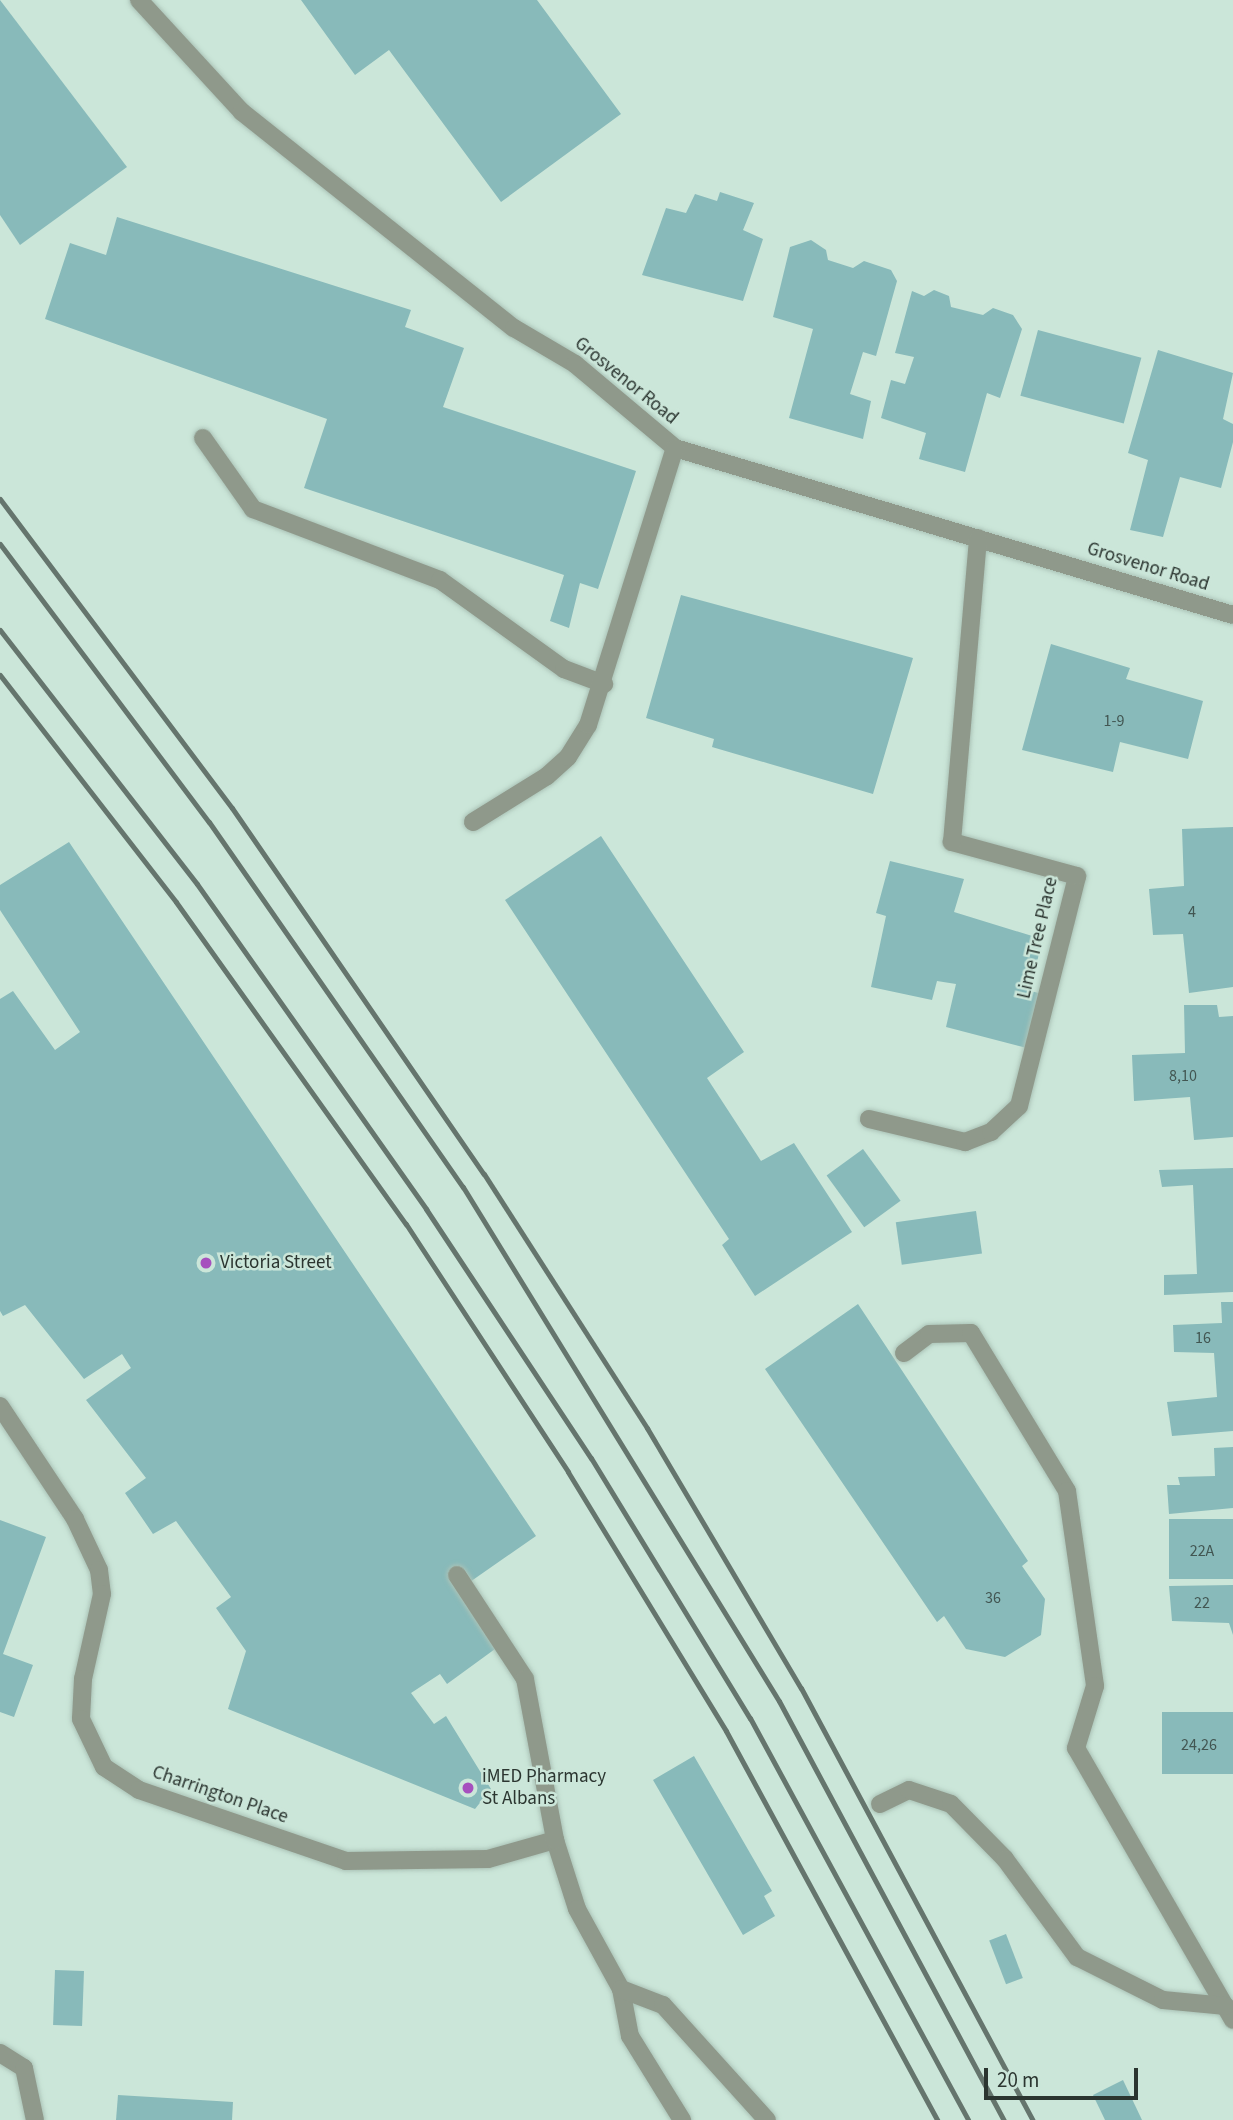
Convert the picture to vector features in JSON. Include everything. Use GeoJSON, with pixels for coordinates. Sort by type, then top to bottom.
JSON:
{"type":"FeatureCollection","features":[{"type":"Feature","properties":{"kind":"street","name":"Grosvenor Road"},"geometry":{"type":"LineString","coordinates":[[139,0],[242,111],[514,328],[575,364],[675,448],[1233,615]]}},
{"type":"Feature","properties":{"kind":"street"},"geometry":{"type":"LineString","coordinates":[[204,438],[253,509],[440,580],[564,669],[604,684]]}},
{"type":"Feature","properties":{"kind":"street"},"geometry":{"type":"LineString","coordinates":[[473,822],[539,783],[568,757],[588,725],[604,684],[675,448]]}},
{"type":"Feature","properties":{"kind":"street","name":"Lime Tree Place"},"geometry":{"type":"LineString","coordinates":[[869,1119],[965,1142],[991,1132],[1019,1106],[1077,876],[952,842],[978,538]]}},
{"type":"Feature","properties":{"kind":"street"},"geometry":{"type":"LineString","coordinates":[[904,1353],[929,1334],[971,1333],[1067,1491],[1095,1686],[1076,1748],[1229,2013]]}},
{"type":"Feature","properties":{"kind":"street","name":"Charrington Place"},"geometry":{"type":"LineString","coordinates":[[0,1406],[75,1519],[99,1570],[102,1594],[83,1679],[81,1719],[104,1767],[139,1790],[346,1861],[488,1859],[555,1840]]}},
{"type":"Feature","properties":{"kind":"street"},"geometry":{"type":"LineString","coordinates":[[457,1575],[525,1679],[555,1840],[577,1909],[621,1989],[630,2036],[682,2120]]}},
{"type":"Feature","properties":{"kind":"street"},"geometry":{"type":"LineString","coordinates":[[880,1804],[909,1790],[951,1804],[1005,1859],[1077,1957],[1163,2000],[1229,2013]]}},
{"type":"Feature","properties":{"kind":"street"},"geometry":{"type":"LineString","coordinates":[[621,1989],[663,2005],[767,2120]]}},
{"type":"Feature","properties":{"kind":"street"},"geometry":{"type":"LineString","coordinates":[[0,2053],[24,2068],[35,2120]]}},
{"type":"Feature","properties":{"kind":"building"},"geometry":{"type":"Polygon","coordinates":[[[0,0],[127,167],[20,245],[0,215],[0,0]]]}},
{"type":"Feature","properties":{"kind":"building"},"geometry":{"type":"Polygon","coordinates":[[[301,0],[537,0],[621,114],[501,202],[389,50],[355,75],[301,0]]]}},
{"type":"Feature","properties":{"kind":"building"},"geometry":{"type":"Polygon","coordinates":[[[720,192],[754,203],[743,230],[763,239],[743,301],[642,275],[666,208],[686,213],[695,194],[717,201],[720,192]]]}},
{"type":"Feature","properties":{"kind":"building"},"geometry":{"type":"Polygon","coordinates":[[[117,217],[411,310],[405,327],[464,348],[443,407],[636,471],[598,589],[580,583],[569,628],[550,621],[564,575],[304,488],[327,419],[45,319],[70,243],[106,255],[117,217]]]}},
{"type":"Feature","properties":{"kind":"building"},"geometry":{"type":"Polygon","coordinates":[[[811,240],[826,250],[828,260],[853,268],[864,261],[891,270],[897,281],[876,356],[863,352],[850,394],[871,401],[863,439],[789,418],[813,329],[773,317],[790,247],[811,240]]]}},
{"type":"Feature","properties":{"kind":"building"},"geometry":{"type":"Polygon","coordinates":[[[934,290],[949,296],[951,307],[983,315],[993,308],[1013,315],[1022,329],[1000,398],[987,393],[965,472],[919,459],[926,433],[881,418],[891,380],[905,384],[914,357],[895,353],[912,291],[924,296],[934,290]]]}},
{"type":"Feature","properties":{"kind":"building"},"geometry":{"type":"Polygon","coordinates":[[[1038,330],[1141,358],[1124,423],[1020,396],[1038,330]]]}},
{"type":"Feature","properties":{"kind":"building"},"geometry":{"type":"Polygon","coordinates":[[[1158,350],[1233,373],[1223,419],[1233,424],[1233,442],[1221,488],[1180,477],[1163,537],[1130,530],[1148,460],[1128,453],[1158,350]]]}},
{"type":"Feature","properties":{"kind":"building"},"geometry":{"type":"Polygon","coordinates":[[[681,595],[913,658],[873,794],[712,747],[714,739],[646,718],[681,595]]]}},
{"type":"Feature","properties":{"kind":"building"},"geometry":{"type":"Polygon","coordinates":[[[1051,644],[1130,668],[1126,679],[1203,701],[1188,759],[1120,742],[1113,772],[1022,750],[1051,644]]]}},
{"type":"Feature","properties":{"kind":"building"},"geometry":{"type":"Polygon","coordinates":[[[1233,827],[1233,987],[1189,993],[1183,934],[1153,935],[1149,889],[1184,886],[1182,829],[1233,827]]]}},
{"type":"Feature","properties":{"kind":"building"},"geometry":{"type":"Polygon","coordinates":[[[601,836],[744,1052],[707,1078],[761,1161],[794,1143],[852,1232],[755,1296],[722,1245],[729,1239],[505,900],[601,836]]]}},
{"type":"Feature","properties":{"kind":"building","name":"Victoria Street"},"geometry":{"type":"Polygon","coordinates":[[[69,842],[536,1536],[457,1591],[495,1649],[447,1684],[440,1674],[411,1693],[434,1724],[446,1716],[491,1789],[475,1809],[228,1709],[246,1651],[216,1608],[231,1597],[176,1521],[153,1534],[125,1493],[146,1478],[86,1400],[131,1368],[122,1354],[84,1379],[25,1305],[3,1316],[0,1311],[0,999],[13,991],[55,1050],[80,1032],[0,910],[0,885],[69,842]]]}},
{"type":"Feature","properties":{"kind":"building"},"geometry":{"type":"Polygon","coordinates":[[[890,861],[964,879],[954,912],[1042,939],[1031,991],[1042,994],[1027,1048],[946,1027],[956,984],[937,981],[932,1000],[871,987],[886,916],[876,913],[890,861]]]}},
{"type":"Feature","properties":{"kind":"building"},"geometry":{"type":"Polygon","coordinates":[[[1184,1005],[1217,1005],[1219,1017],[1233,1016],[1233,1137],[1194,1140],[1190,1097],[1134,1101],[1132,1055],[1185,1053],[1184,1005]]]}},
{"type":"Feature","properties":{"kind":"building"},"geometry":{"type":"Polygon","coordinates":[[[863,1149],[901,1201],[864,1227],[827,1175],[863,1149]]]}},
{"type":"Feature","properties":{"kind":"building"},"geometry":{"type":"Polygon","coordinates":[[[1233,1168],[1233,1292],[1164,1295],[1164,1275],[1197,1274],[1193,1185],[1162,1187],[1159,1170],[1233,1168]]]}},
{"type":"Feature","properties":{"kind":"building"},"geometry":{"type":"Polygon","coordinates":[[[976,1211],[982,1254],[902,1265],[896,1222],[976,1211]]]}},
{"type":"Feature","properties":{"kind":"building"},"geometry":{"type":"Polygon","coordinates":[[[1221,1302],[1233,1302],[1233,1431],[1172,1436],[1167,1402],[1217,1397],[1214,1353],[1174,1352],[1173,1325],[1222,1323],[1221,1302]]]}},
{"type":"Feature","properties":{"kind":"building"},"geometry":{"type":"Polygon","coordinates":[[[858,1304],[1028,1561],[1022,1566],[1045,1599],[1041,1635],[1005,1657],[966,1649],[944,1616],[937,1622],[765,1369],[858,1304]]]}},
{"type":"Feature","properties":{"kind":"building"},"geometry":{"type":"Polygon","coordinates":[[[1233,1447],[1233,1508],[1169,1514],[1167,1485],[1180,1485],[1178,1477],[1215,1476],[1214,1448],[1233,1447]]]}},
{"type":"Feature","properties":{"kind":"building"},"geometry":{"type":"Polygon","coordinates":[[[1169,1519],[1233,1519],[1233,1579],[1169,1579],[1169,1519]]]}},
{"type":"Feature","properties":{"kind":"building"},"geometry":{"type":"Polygon","coordinates":[[[0,1520],[46,1537],[3,1654],[33,1665],[14,1717],[0,1712],[0,1520]]]}},
{"type":"Feature","properties":{"kind":"building"},"geometry":{"type":"Polygon","coordinates":[[[1233,1585],[1233,1635],[1229,1623],[1172,1621],[1169,1586],[1233,1585]]]}},
{"type":"Feature","properties":{"kind":"building"},"geometry":{"type":"Polygon","coordinates":[[[1162,1712],[1233,1712],[1233,1774],[1162,1774],[1162,1712]]]}},
{"type":"Feature","properties":{"kind":"building"},"geometry":{"type":"Polygon","coordinates":[[[694,1756],[772,1891],[764,1896],[775,1916],[743,1935],[653,1780],[694,1756]]]}},
{"type":"Feature","properties":{"kind":"building"},"geometry":{"type":"Polygon","coordinates":[[[1006,1934],[1023,1978],[1006,1984],[989,1940],[1006,1934]]]}},
{"type":"Feature","properties":{"kind":"building"},"geometry":{"type":"Polygon","coordinates":[[[55,1970],[84,1971],[82,2026],[53,2025],[55,1970]]]}},
{"type":"Feature","properties":{"kind":"building"},"geometry":{"type":"Polygon","coordinates":[[[1123,2080],[1142,2120],[1105,2120],[1093,2095],[1123,2080]]]}},
{"type":"Feature","properties":{"kind":"building"},"geometry":{"type":"Polygon","coordinates":[[[118,2095],[233,2102],[232,2120],[116,2120],[118,2095]]]}},
{"type":"Feature","properties":{"kind":"railway"},"geometry":{"type":"LineString","coordinates":[[0,499],[232,808],[484,1174],[647,1428],[801,1688],[1033,2120]]}},
{"type":"Feature","properties":{"kind":"railway"},"geometry":{"type":"LineString","coordinates":[[0,544],[209,822],[463,1187],[779,1701],[1004,2120]]}},
{"type":"Feature","properties":{"kind":"railway"},"geometry":{"type":"LineString","coordinates":[[0,630],[197,884],[426,1209],[591,1458],[750,1718],[968,2120]]}},
{"type":"Feature","properties":{"kind":"railway"},"geometry":{"type":"LineString","coordinates":[[0,675],[176,902],[406,1224],[568,1472],[726,1731],[937,2120]]}},
{"type":"Feature","properties":{"kind":"place","name":"Victoria Street"},"geometry":{"type":"Point","coordinates":[206,1263]}},
{"type":"Feature","properties":{"kind":"place","name":"iMED Pharmacy St Albans"},"geometry":{"type":"Point","coordinates":[468,1788]}}]}
